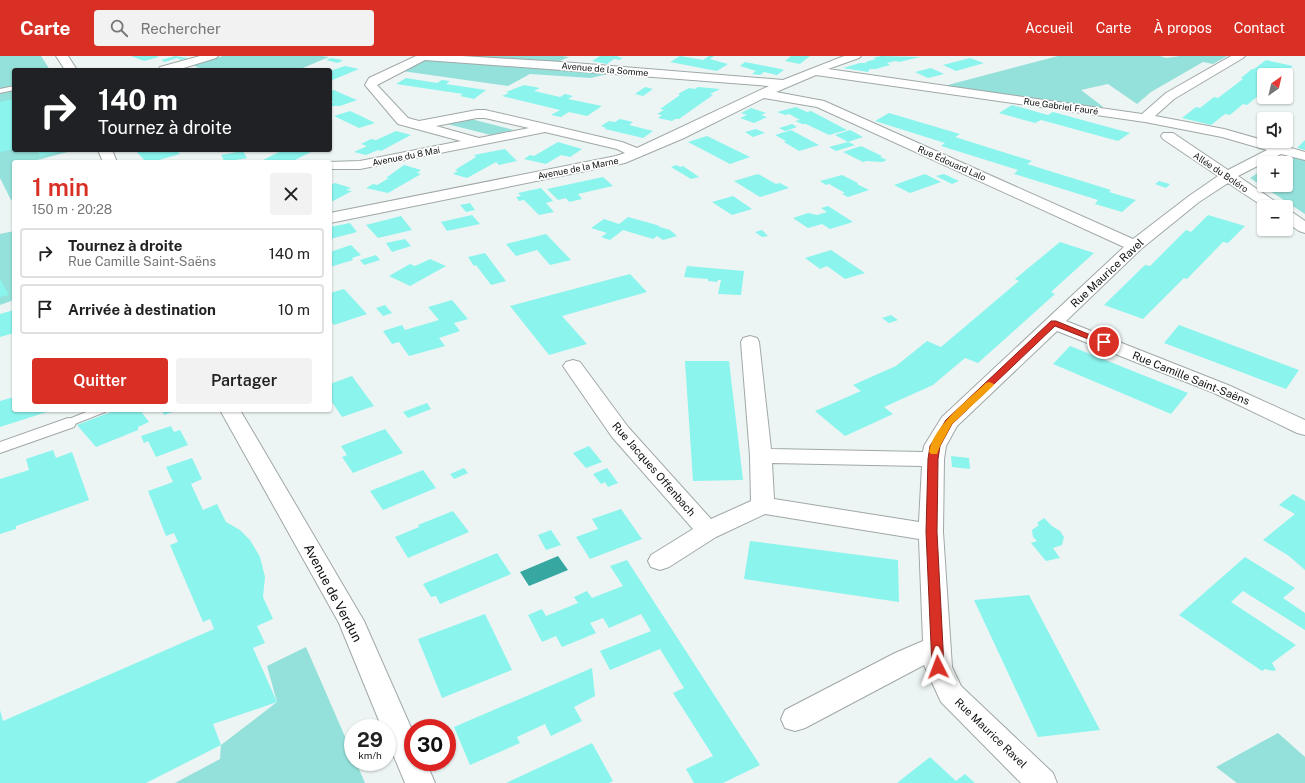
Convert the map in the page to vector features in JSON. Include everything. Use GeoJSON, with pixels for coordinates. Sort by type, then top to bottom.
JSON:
{"type":"FeatureCollection","features":[{"type":"Feature","properties":{"kind":"street"},"geometry":{"type":"LineString","coordinates":[[171,68],[212,56]]}},
{"type":"Feature","properties":{"kind":"street"},"geometry":{"type":"LineString","coordinates":[[424,56],[373,81],[371,85],[403,121],[479,142]]}},
{"type":"Feature","properties":{"kind":"street","name":"Avenue de la Somme"},"geometry":{"type":"LineString","coordinates":[[424,56],[787,84]]}},
{"type":"Feature","properties":{"kind":"street"},"geometry":{"type":"LineString","coordinates":[[562,66],[579,56]]}},
{"type":"Feature","properties":{"kind":"street","name":"Avenue de la Marne"},"geometry":{"type":"LineString","coordinates":[[332,218],[613,161],[637,153],[814,71],[855,56]]}},
{"type":"Feature","properties":{"kind":"street"},"geometry":{"type":"LineString","coordinates":[[1146,118],[1170,96],[1239,56]]}},
{"type":"Feature","properties":{"kind":"street"},"geometry":{"type":"LineString","coordinates":[[67,58],[70,68]]}},
{"type":"Feature","properties":{"kind":"street","name":"Rue Gabriel Fauré"},"geometry":{"type":"LineString","coordinates":[[814,71],[1146,118],[1224,133],[1257,142]]}},
{"type":"Feature","properties":{"kind":"street","name":"Rue Édouard Lalo"},"geometry":{"type":"LineString","coordinates":[[764,94],[820,104],[1136,246]]}},
{"type":"Feature","properties":{"kind":"street"},"geometry":{"type":"LineString","coordinates":[[419,125],[477,114],[485,114],[622,146],[637,153]]}},
{"type":"Feature","properties":{"kind":"street","name":"Avenue du 8 Mai"},"geometry":{"type":"LineString","coordinates":[[333,165],[360,166],[536,131],[544,128]]}},
{"type":"Feature","properties":{"kind":"street","name":"Allée du Boléro"},"geometry":{"type":"LineString","coordinates":[[1168,136],[1264,200]]}},
{"type":"Feature","properties":{"kind":"street","name":"Rue Gabriel Fauré"},"geometry":{"type":"LineString","coordinates":[[1281,148],[1305,156]]}},
{"type":"Feature","properties":{"kind":"street","name":"Rue Maurice Ravel"},"geometry":{"type":"LineString","coordinates":[[1042,783],[951,694],[938,667],[931,532],[933,459],[935,446],[949,422],[1136,246],[1194,199],[1228,176],[1281,148]]}},
{"type":"Feature","properties":{"kind":"street"},"geometry":{"type":"LineString","coordinates":[[1293,220],[1305,228]]}},
{"type":"Feature","properties":{"kind":"street","name":"Rue Camille Saint-Saëns"},"geometry":{"type":"LineString","coordinates":[[1054,323],[1221,389],[1305,428]]}},
{"type":"Feature","properties":{"kind":"street"},"geometry":{"type":"LineString","coordinates":[[750,342],[761,456],[763,505]]}},
{"type":"Feature","properties":{"kind":"street","name":"Rue Jacques Offenbach"},"geometry":{"type":"LineString","coordinates":[[573,366],[620,432],[708,531]]}},
{"type":"Feature","properties":{"kind":"street","name":"Avenue de Verdun"},"geometry":{"type":"LineString","coordinates":[[231,412],[351,621],[420,783]]}},
{"type":"Feature","properties":{"kind":"street"},"geometry":{"type":"LineString","coordinates":[[0,448],[68,423]]}},
{"type":"Feature","properties":{"kind":"street"},"geometry":{"type":"LineString","coordinates":[[761,456],[933,459]]}},
{"type":"Feature","properties":{"kind":"street"},"geometry":{"type":"LineString","coordinates":[[660,561],[708,531],[763,505],[931,532]]}},
{"type":"Feature","properties":{"kind":"street"},"geometry":{"type":"LineString","coordinates":[[795,719],[905,661],[937,647]]}},
{"type":"Feature","properties":{"kind":"lane"},"geometry":{"type":"LineString","coordinates":[[0,91],[12,88]]}},
{"type":"Feature","properties":{"kind":"lane"},"geometry":{"type":"LineString","coordinates":[[68,423],[96,412]]}},
{"type":"Feature","properties":{"kind":"shaded area"},"geometry":{"type":"Polygon","coordinates":[[[0,56],[41,56],[49,68],[12,68],[12,152],[68,152],[38,160],[12,160],[12,200],[0,178],[0,56]]]}},
{"type":"Feature","properties":{"kind":"shaded area"},"geometry":{"type":"Polygon","coordinates":[[[223,56],[329,57],[303,68],[199,68],[192,65],[223,56]]]}},
{"type":"Feature","properties":{"kind":"shaded area"},"geometry":{"type":"Polygon","coordinates":[[[445,56],[562,56],[569,57],[555,63],[445,56]]]}},
{"type":"Feature","properties":{"kind":"shaded area"},"geometry":{"type":"Polygon","coordinates":[[[1058,56],[1160,56],[1166,58],[1180,56],[1227,56],[1213,64],[1203,62],[1151,92],[1137,104],[1108,84],[1081,90],[1103,107],[1099,108],[944,86],[1058,56]]]}},
{"type":"Feature","properties":{"kind":"shaded area"},"geometry":{"type":"Polygon","coordinates":[[[429,60],[611,73],[591,78],[530,74],[508,86],[402,71],[429,60]]]}},
{"type":"Feature","properties":{"kind":"shaded area"},"geometry":{"type":"Polygon","coordinates":[[[471,119],[514,130],[491,135],[447,124],[471,119]]]}},
{"type":"Feature","properties":{"kind":"shaded area"},"geometry":{"type":"Polygon","coordinates":[[[1293,157],[1305,160],[1305,214],[1293,206],[1293,200],[1284,200],[1271,192],[1293,192],[1293,157]]]}},
{"type":"Feature","properties":{"kind":"shaded area"},"geometry":{"type":"Polygon","coordinates":[[[1257,174],[1257,183],[1250,178],[1257,174]]]}},
{"type":"Feature","properties":{"kind":"shaded area"},"geometry":{"type":"Polygon","coordinates":[[[12,231],[12,301],[0,305],[0,234],[12,231]]]}},
{"type":"Feature","properties":{"kind":"shaded area"},"geometry":{"type":"Polygon","coordinates":[[[558,556],[568,570],[529,586],[520,572],[558,556]]]}},
{"type":"Feature","properties":{"kind":"shaded area"},"geometry":{"type":"Polygon","coordinates":[[[306,647],[344,734],[344,771],[360,771],[365,783],[175,783],[220,759],[221,745],[277,702],[267,666],[306,647]]]}},
{"type":"Feature","properties":{"kind":"shaded area"},"geometry":{"type":"Polygon","coordinates":[[[1278,733],[1305,757],[1305,783],[1237,783],[1216,767],[1278,733]]]}},
{"type":"Feature","properties":{"kind":"building"},"geometry":{"type":"Polygon","coordinates":[[[131,56],[156,56],[159,57],[144,61],[131,56]]]}},
{"type":"Feature","properties":{"kind":"building"},"geometry":{"type":"Polygon","coordinates":[[[175,56],[188,58],[181,60],[177,58],[165,62],[161,60],[175,56]]]}},
{"type":"Feature","properties":{"kind":"building"},"geometry":{"type":"Polygon","coordinates":[[[600,56],[619,56],[617,57],[623,58],[619,60],[614,59],[607,64],[592,61],[600,56]]]}},
{"type":"Feature","properties":{"kind":"building"},"geometry":{"type":"Polygon","coordinates":[[[680,56],[703,60],[709,56],[714,56],[710,59],[728,64],[717,71],[670,62],[680,56]]]}},
{"type":"Feature","properties":{"kind":"building"},"geometry":{"type":"Polygon","coordinates":[[[791,56],[810,56],[800,64],[785,61],[791,56]]]}},
{"type":"Feature","properties":{"kind":"building"},"geometry":{"type":"Polygon","coordinates":[[[881,56],[920,57],[887,63],[890,65],[870,69],[868,72],[843,68],[860,63],[867,63],[865,62],[881,56]]]}},
{"type":"Feature","properties":{"kind":"building"},"geometry":{"type":"Polygon","coordinates":[[[331,58],[343,60],[338,63],[326,60],[331,58]]]}},
{"type":"Feature","properties":{"kind":"building"},"geometry":{"type":"Polygon","coordinates":[[[970,58],[984,63],[956,71],[943,65],[970,58]]]}},
{"type":"Feature","properties":{"kind":"building"},"geometry":{"type":"Polygon","coordinates":[[[1266,60],[1293,66],[1291,68],[1257,68],[1257,97],[1247,105],[1243,104],[1230,115],[1225,114],[1211,125],[1182,118],[1196,107],[1200,108],[1214,97],[1218,98],[1243,79],[1241,78],[1252,69],[1266,60]]]}},
{"type":"Feature","properties":{"kind":"building"},"geometry":{"type":"Polygon","coordinates":[[[745,62],[784,70],[777,75],[764,72],[760,75],[752,74],[756,71],[740,66],[745,62]]]}},
{"type":"Feature","properties":{"kind":"building"},"geometry":{"type":"Polygon","coordinates":[[[345,66],[359,69],[332,80],[332,70],[345,66]]]}},
{"type":"Feature","properties":{"kind":"building"},"geometry":{"type":"Polygon","coordinates":[[[931,68],[944,74],[928,78],[915,72],[931,68]]]}},
{"type":"Feature","properties":{"kind":"building"},"geometry":{"type":"Polygon","coordinates":[[[406,78],[437,83],[442,80],[450,81],[446,84],[486,90],[474,99],[460,96],[463,94],[396,84],[406,78]]]}},
{"type":"Feature","properties":{"kind":"building"},"geometry":{"type":"Polygon","coordinates":[[[524,85],[540,88],[534,91],[560,97],[565,94],[573,96],[568,99],[602,106],[587,116],[569,112],[561,117],[551,115],[560,110],[502,96],[509,93],[506,92],[524,85]]]}},
{"type":"Feature","properties":{"kind":"building"},"geometry":{"type":"Polygon","coordinates":[[[645,87],[653,89],[643,96],[635,94],[645,87]]]}},
{"type":"Feature","properties":{"kind":"building"},"geometry":{"type":"Polygon","coordinates":[[[698,87],[720,89],[710,94],[713,95],[679,119],[672,121],[658,118],[662,115],[657,114],[664,110],[660,109],[680,95],[678,94],[689,88],[695,89],[698,87]]]}},
{"type":"Feature","properties":{"kind":"building"},"geometry":{"type":"Polygon","coordinates":[[[332,90],[357,100],[340,106],[332,106],[332,102],[334,102],[332,101],[332,90]]]}},
{"type":"Feature","properties":{"kind":"building"},"geometry":{"type":"Polygon","coordinates":[[[12,99],[12,149],[0,152],[0,102],[12,99]]]}},
{"type":"Feature","properties":{"kind":"building"},"geometry":{"type":"Polygon","coordinates":[[[1012,105],[1048,115],[1053,112],[1130,133],[1118,141],[1041,120],[1035,123],[999,113],[1012,105]]]}},
{"type":"Feature","properties":{"kind":"building"},"geometry":{"type":"Polygon","coordinates":[[[796,107],[807,112],[811,111],[847,130],[829,135],[806,124],[795,121],[800,120],[789,114],[785,115],[777,112],[796,107]]]}},
{"type":"Feature","properties":{"kind":"building"},"geometry":{"type":"Polygon","coordinates":[[[751,108],[766,113],[761,115],[767,117],[754,123],[740,118],[747,115],[741,113],[751,108]]]}},
{"type":"Feature","properties":{"kind":"building"},"geometry":{"type":"Polygon","coordinates":[[[350,111],[375,123],[359,128],[334,116],[350,111]]]}},
{"type":"Feature","properties":{"kind":"building"},"geometry":{"type":"Polygon","coordinates":[[[889,113],[960,134],[955,137],[1032,161],[1027,164],[1111,190],[1109,192],[1136,200],[1122,212],[1095,204],[1098,200],[1014,174],[1018,170],[941,146],[945,143],[875,121],[889,113]]]}},
{"type":"Feature","properties":{"kind":"building"},"geometry":{"type":"Polygon","coordinates":[[[620,119],[633,122],[629,125],[653,131],[643,138],[605,129],[606,128],[601,126],[609,121],[615,122],[620,119]]]}},
{"type":"Feature","properties":{"kind":"building"},"geometry":{"type":"Polygon","coordinates":[[[792,124],[797,127],[785,131],[779,128],[792,124]]]}},
{"type":"Feature","properties":{"kind":"building"},"geometry":{"type":"Polygon","coordinates":[[[756,129],[765,133],[753,137],[745,132],[756,129]]]}},
{"type":"Feature","properties":{"kind":"building"},"geometry":{"type":"Polygon","coordinates":[[[791,130],[819,145],[799,151],[775,135],[791,130]]]}},
{"type":"Feature","properties":{"kind":"building"},"geometry":{"type":"Polygon","coordinates":[[[850,130],[863,137],[848,142],[835,135],[850,130]]]}},
{"type":"Feature","properties":{"kind":"building"},"geometry":{"type":"Polygon","coordinates":[[[396,131],[411,135],[381,151],[378,150],[366,155],[354,152],[367,146],[361,144],[371,139],[376,140],[396,131]]]}},
{"type":"Feature","properties":{"kind":"building"},"geometry":{"type":"Polygon","coordinates":[[[707,136],[750,157],[730,164],[688,142],[707,136]]]}},
{"type":"Feature","properties":{"kind":"building"},"geometry":{"type":"Polygon","coordinates":[[[1305,140],[1305,150],[1297,148],[1305,140]]]}},
{"type":"Feature","properties":{"kind":"building"},"geometry":{"type":"Polygon","coordinates":[[[558,142],[582,149],[570,157],[561,155],[546,164],[524,159],[530,155],[534,156],[558,142]]]}},
{"type":"Feature","properties":{"kind":"building"},"geometry":{"type":"Polygon","coordinates":[[[848,142],[855,145],[836,151],[829,147],[848,142]]]}},
{"type":"Feature","properties":{"kind":"building"},"geometry":{"type":"Polygon","coordinates":[[[861,146],[887,160],[882,162],[863,162],[843,152],[861,146]]]}},
{"type":"Feature","properties":{"kind":"building"},"geometry":{"type":"Polygon","coordinates":[[[505,149],[517,161],[499,165],[496,162],[467,178],[453,174],[458,171],[455,170],[476,157],[474,155],[505,149]]]}},
{"type":"Feature","properties":{"kind":"building"},"geometry":{"type":"Polygon","coordinates":[[[38,152],[58,152],[41,156],[38,152]]]}},
{"type":"Feature","properties":{"kind":"building"},"geometry":{"type":"Polygon","coordinates":[[[137,152],[178,152],[180,154],[159,160],[144,160],[137,152]]]}},
{"type":"Feature","properties":{"kind":"building"},"geometry":{"type":"Polygon","coordinates":[[[244,152],[247,158],[224,160],[221,155],[244,152]]]}},
{"type":"Feature","properties":{"kind":"building"},"geometry":{"type":"Polygon","coordinates":[[[279,152],[311,152],[295,160],[263,160],[279,152]]]}},
{"type":"Feature","properties":{"kind":"building"},"geometry":{"type":"Polygon","coordinates":[[[404,165],[421,170],[417,173],[421,174],[388,193],[366,188],[373,184],[377,185],[389,178],[386,178],[404,165]]]}},
{"type":"Feature","properties":{"kind":"building"},"geometry":{"type":"Polygon","coordinates":[[[676,165],[680,167],[683,166],[699,177],[691,179],[671,167],[676,165]]]}},
{"type":"Feature","properties":{"kind":"building"},"geometry":{"type":"Polygon","coordinates":[[[758,174],[776,184],[780,183],[789,188],[760,197],[734,181],[758,174]]]}},
{"type":"Feature","properties":{"kind":"building"},"geometry":{"type":"Polygon","coordinates":[[[925,174],[941,182],[910,193],[894,185],[925,174]]]}},
{"type":"Feature","properties":{"kind":"building"},"geometry":{"type":"Polygon","coordinates":[[[944,174],[959,181],[952,184],[936,176],[944,174]]]}},
{"type":"Feature","properties":{"kind":"building"},"geometry":{"type":"Polygon","coordinates":[[[842,175],[869,190],[848,197],[842,194],[845,193],[838,189],[829,184],[826,185],[820,181],[842,175]]]}},
{"type":"Feature","properties":{"kind":"building"},"geometry":{"type":"Polygon","coordinates":[[[603,177],[613,186],[578,194],[582,199],[569,202],[566,198],[558,200],[547,189],[603,177]]]}},
{"type":"Feature","properties":{"kind":"building"},"geometry":{"type":"Polygon","coordinates":[[[1159,181],[1170,184],[1166,188],[1155,184],[1159,181]]]}},
{"type":"Feature","properties":{"kind":"building"},"geometry":{"type":"Polygon","coordinates":[[[335,183],[351,188],[346,190],[352,191],[332,201],[332,184],[335,183]]]}},
{"type":"Feature","properties":{"kind":"building"},"geometry":{"type":"Polygon","coordinates":[[[541,188],[553,201],[546,203],[554,212],[539,215],[524,200],[519,201],[516,197],[521,196],[518,193],[541,188]]]}},
{"type":"Feature","properties":{"kind":"building"},"geometry":{"type":"Polygon","coordinates":[[[733,196],[752,209],[732,215],[712,202],[733,196]]]}},
{"type":"Feature","properties":{"kind":"building"},"geometry":{"type":"Polygon","coordinates":[[[470,203],[475,210],[466,212],[460,205],[470,203]]]}},
{"type":"Feature","properties":{"kind":"building"},"geometry":{"type":"Polygon","coordinates":[[[828,206],[853,222],[830,229],[822,224],[808,228],[793,218],[808,213],[817,215],[827,212],[821,208],[828,206]]]}},
{"type":"Feature","properties":{"kind":"building"},"geometry":{"type":"Polygon","coordinates":[[[472,215],[480,224],[447,231],[441,222],[472,215]]]}},
{"type":"Feature","properties":{"kind":"building"},"geometry":{"type":"Polygon","coordinates":[[[1208,215],[1245,226],[1228,243],[1223,242],[1187,279],[1184,278],[1143,319],[1104,305],[1145,265],[1150,266],[1186,230],[1191,232],[1208,215]]]}},
{"type":"Feature","properties":{"kind":"building"},"geometry":{"type":"Polygon","coordinates":[[[401,216],[412,230],[378,238],[366,225],[401,216]]]}},
{"type":"Feature","properties":{"kind":"building"},"geometry":{"type":"Polygon","coordinates":[[[628,217],[670,230],[677,236],[663,240],[657,236],[653,239],[623,230],[610,240],[601,237],[607,233],[591,228],[604,219],[619,224],[628,217]]]}},
{"type":"Feature","properties":{"kind":"building"},"geometry":{"type":"Polygon","coordinates":[[[350,223],[357,232],[332,238],[332,227],[350,223]]]}},
{"type":"Feature","properties":{"kind":"building"},"geometry":{"type":"Polygon","coordinates":[[[762,230],[768,236],[762,237],[755,232],[762,230]]]}},
{"type":"Feature","properties":{"kind":"building"},"geometry":{"type":"Polygon","coordinates":[[[546,234],[571,260],[550,265],[537,250],[516,256],[506,244],[546,234]]]}},
{"type":"Feature","properties":{"kind":"building"},"geometry":{"type":"Polygon","coordinates":[[[405,239],[411,246],[392,252],[386,243],[405,239]]]}},
{"type":"Feature","properties":{"kind":"building"},"geometry":{"type":"Polygon","coordinates":[[[1060,242],[1094,253],[1051,292],[1055,294],[978,363],[965,358],[933,385],[884,407],[893,414],[845,436],[815,411],[861,391],[853,385],[896,366],[927,341],[941,347],[1019,281],[1015,279],[1060,242]]]}},
{"type":"Feature","properties":{"kind":"building"},"geometry":{"type":"Polygon","coordinates":[[[351,245],[361,255],[352,258],[353,260],[332,266],[332,251],[351,245]]]}},
{"type":"Feature","properties":{"kind":"building"},"geometry":{"type":"Polygon","coordinates":[[[831,250],[865,273],[845,279],[827,266],[820,269],[805,258],[831,250]]]}},
{"type":"Feature","properties":{"kind":"building"},"geometry":{"type":"Polygon","coordinates":[[[485,253],[506,281],[491,285],[468,257],[485,253]]]}},
{"type":"Feature","properties":{"kind":"building"},"geometry":{"type":"Polygon","coordinates":[[[376,255],[380,260],[364,265],[360,260],[376,255]]]}},
{"type":"Feature","properties":{"kind":"building"},"geometry":{"type":"Polygon","coordinates":[[[430,259],[446,266],[410,286],[389,276],[410,264],[415,266],[430,259]]]}},
{"type":"Feature","properties":{"kind":"building"},"geometry":{"type":"Polygon","coordinates":[[[687,266],[744,271],[741,295],[718,294],[721,280],[718,280],[717,282],[708,281],[708,279],[684,277],[687,266]]]}},
{"type":"Feature","properties":{"kind":"building"},"geometry":{"type":"Polygon","coordinates":[[[630,274],[647,292],[562,316],[587,344],[549,355],[510,306],[630,274]]]}},
{"type":"Feature","properties":{"kind":"building"},"geometry":{"type":"Polygon","coordinates":[[[0,279],[9,295],[0,297],[0,279]]]}},
{"type":"Feature","properties":{"kind":"building"},"geometry":{"type":"Polygon","coordinates":[[[344,289],[367,314],[334,325],[332,322],[332,292],[344,289]]]}},
{"type":"Feature","properties":{"kind":"building"},"geometry":{"type":"Polygon","coordinates":[[[452,300],[468,319],[454,323],[460,331],[439,338],[445,346],[409,356],[399,342],[392,344],[383,331],[402,325],[405,330],[439,320],[428,307],[452,300]]]}},
{"type":"Feature","properties":{"kind":"building"},"geometry":{"type":"Polygon","coordinates":[[[385,305],[392,313],[383,316],[376,308],[385,305]]]}},
{"type":"Feature","properties":{"kind":"building"},"geometry":{"type":"Polygon","coordinates":[[[12,311],[12,334],[0,337],[0,314],[12,311]]]}},
{"type":"Feature","properties":{"kind":"building"},"geometry":{"type":"Polygon","coordinates":[[[891,315],[898,320],[889,323],[882,318],[891,315]]]}},
{"type":"Feature","properties":{"kind":"building"},"geometry":{"type":"Polygon","coordinates":[[[1179,325],[1299,370],[1286,389],[1164,343],[1179,325]]]}},
{"type":"Feature","properties":{"kind":"building"},"geometry":{"type":"Polygon","coordinates":[[[1070,346],[1188,393],[1171,414],[1053,364],[1070,346]]]}},
{"type":"Feature","properties":{"kind":"building"},"geometry":{"type":"Polygon","coordinates":[[[685,361],[729,361],[743,480],[693,481],[685,361]]]}},
{"type":"Feature","properties":{"kind":"building"},"geometry":{"type":"Polygon","coordinates":[[[352,376],[374,406],[342,417],[332,402],[332,383],[352,376]]]}},
{"type":"Feature","properties":{"kind":"building"},"geometry":{"type":"Polygon","coordinates":[[[12,398],[12,412],[47,412],[0,427],[0,401],[12,398]]]}},
{"type":"Feature","properties":{"kind":"building"},"geometry":{"type":"Polygon","coordinates":[[[427,403],[431,409],[408,418],[403,412],[427,403]]]}},
{"type":"Feature","properties":{"kind":"building"},"geometry":{"type":"Polygon","coordinates":[[[111,412],[142,412],[149,422],[138,427],[138,430],[96,447],[77,425],[111,412]]]}},
{"type":"Feature","properties":{"kind":"building"},"geometry":{"type":"Polygon","coordinates":[[[163,412],[173,412],[164,415],[163,412]]]}},
{"type":"Feature","properties":{"kind":"building"},"geometry":{"type":"Polygon","coordinates":[[[171,426],[174,432],[180,430],[188,445],[156,457],[148,441],[144,443],[141,436],[171,426]]]}},
{"type":"Feature","properties":{"kind":"building"},"geometry":{"type":"Polygon","coordinates":[[[385,429],[403,453],[353,473],[342,457],[347,455],[341,446],[385,429]]]}},
{"type":"Feature","properties":{"kind":"building"},"geometry":{"type":"Polygon","coordinates":[[[589,446],[602,462],[586,468],[573,453],[589,446]]]}},
{"type":"Feature","properties":{"kind":"building"},"geometry":{"type":"Polygon","coordinates":[[[53,450],[56,458],[72,452],[89,500],[16,526],[16,529],[0,534],[0,479],[29,470],[26,459],[53,450]]]}},
{"type":"Feature","properties":{"kind":"building"},"geometry":{"type":"Polygon","coordinates":[[[951,456],[969,458],[970,469],[952,467],[951,456]]]}},
{"type":"Feature","properties":{"kind":"building"},"geometry":{"type":"Polygon","coordinates":[[[192,458],[202,479],[191,484],[203,510],[217,504],[226,522],[240,530],[250,540],[260,557],[265,577],[263,597],[273,619],[257,626],[265,643],[253,648],[277,702],[213,724],[221,745],[146,783],[0,783],[0,710],[3,721],[214,629],[210,619],[203,622],[170,545],[178,542],[174,533],[166,536],[148,491],[173,482],[166,467],[192,458]]]}},
{"type":"Feature","properties":{"kind":"building"},"geometry":{"type":"Polygon","coordinates":[[[464,468],[468,473],[454,479],[450,474],[464,468]]]}},
{"type":"Feature","properties":{"kind":"building"},"geometry":{"type":"Polygon","coordinates":[[[607,468],[618,483],[608,487],[605,482],[601,484],[593,474],[607,468]]]}},
{"type":"Feature","properties":{"kind":"building"},"geometry":{"type":"Polygon","coordinates":[[[423,470],[436,488],[383,510],[370,491],[423,470]]]}},
{"type":"Feature","properties":{"kind":"building"},"geometry":{"type":"Polygon","coordinates":[[[1293,494],[1305,501],[1305,570],[1289,556],[1263,540],[1295,514],[1279,505],[1293,494]]]}},
{"type":"Feature","properties":{"kind":"building"},"geometry":{"type":"Polygon","coordinates":[[[621,509],[642,539],[590,559],[576,537],[598,529],[592,519],[621,509]]]}},
{"type":"Feature","properties":{"kind":"building"},"geometry":{"type":"Polygon","coordinates":[[[453,511],[469,532],[408,558],[395,537],[419,527],[418,525],[453,511]]]}},
{"type":"Feature","properties":{"kind":"building"},"geometry":{"type":"Polygon","coordinates":[[[1044,518],[1060,531],[1064,537],[1062,545],[1053,548],[1060,558],[1046,561],[1031,543],[1037,541],[1033,537],[1032,530],[1039,525],[1037,523],[1044,518]]]}},
{"type":"Feature","properties":{"kind":"building"},"geometry":{"type":"Polygon","coordinates":[[[551,530],[561,545],[546,550],[538,535],[551,530]]]}},
{"type":"Feature","properties":{"kind":"building"},"geometry":{"type":"Polygon","coordinates":[[[750,541],[898,560],[899,602],[744,579],[750,541]]]}},
{"type":"Feature","properties":{"kind":"building"},"geometry":{"type":"Polygon","coordinates":[[[497,553],[511,574],[440,604],[436,596],[431,597],[423,584],[497,553]]]}},
{"type":"Feature","properties":{"kind":"building"},"geometry":{"type":"Polygon","coordinates":[[[1245,557],[1295,588],[1283,598],[1305,613],[1305,630],[1243,591],[1231,602],[1296,645],[1272,663],[1276,670],[1273,671],[1265,669],[1262,671],[1179,615],[1245,557]]]}},
{"type":"Feature","properties":{"kind":"building"},"geometry":{"type":"Polygon","coordinates":[[[627,560],[760,765],[723,783],[694,783],[686,769],[713,756],[673,693],[684,688],[660,649],[610,670],[600,651],[651,631],[641,614],[609,628],[603,618],[590,623],[596,633],[562,647],[556,636],[542,642],[528,615],[542,609],[546,616],[578,603],[574,597],[587,591],[592,598],[623,586],[610,566],[627,560]]]}},
{"type":"Feature","properties":{"kind":"building"},"geometry":{"type":"Polygon","coordinates":[[[1029,595],[1100,730],[1038,737],[974,600],[1029,595]]]}},
{"type":"Feature","properties":{"kind":"building"},"geometry":{"type":"Polygon","coordinates":[[[485,614],[512,670],[442,698],[418,639],[485,614]]]}},
{"type":"Feature","properties":{"kind":"building"},"geometry":{"type":"Polygon","coordinates":[[[592,668],[595,696],[574,707],[582,721],[551,736],[545,724],[517,737],[520,743],[470,765],[456,732],[456,726],[592,668]]]}},
{"type":"Feature","properties":{"kind":"building"},"geometry":{"type":"Polygon","coordinates":[[[592,743],[613,781],[609,783],[506,783],[592,743]]]}},
{"type":"Feature","properties":{"kind":"building"},"geometry":{"type":"Polygon","coordinates":[[[930,757],[956,781],[965,774],[975,783],[897,783],[930,757]]]}},
{"type":"Feature","properties":{"kind":"slow traffic"},"geometry":{"type":"LineString","coordinates":[[934,452],[935,446],[949,422],[989,384]]}},
{"type":"Feature","properties":{"kind":"route"},"geometry":{"type":"LineString","coordinates":[[938,667],[931,532],[933,459],[935,446],[949,422],[1054,323],[1104,342]]}}]}
